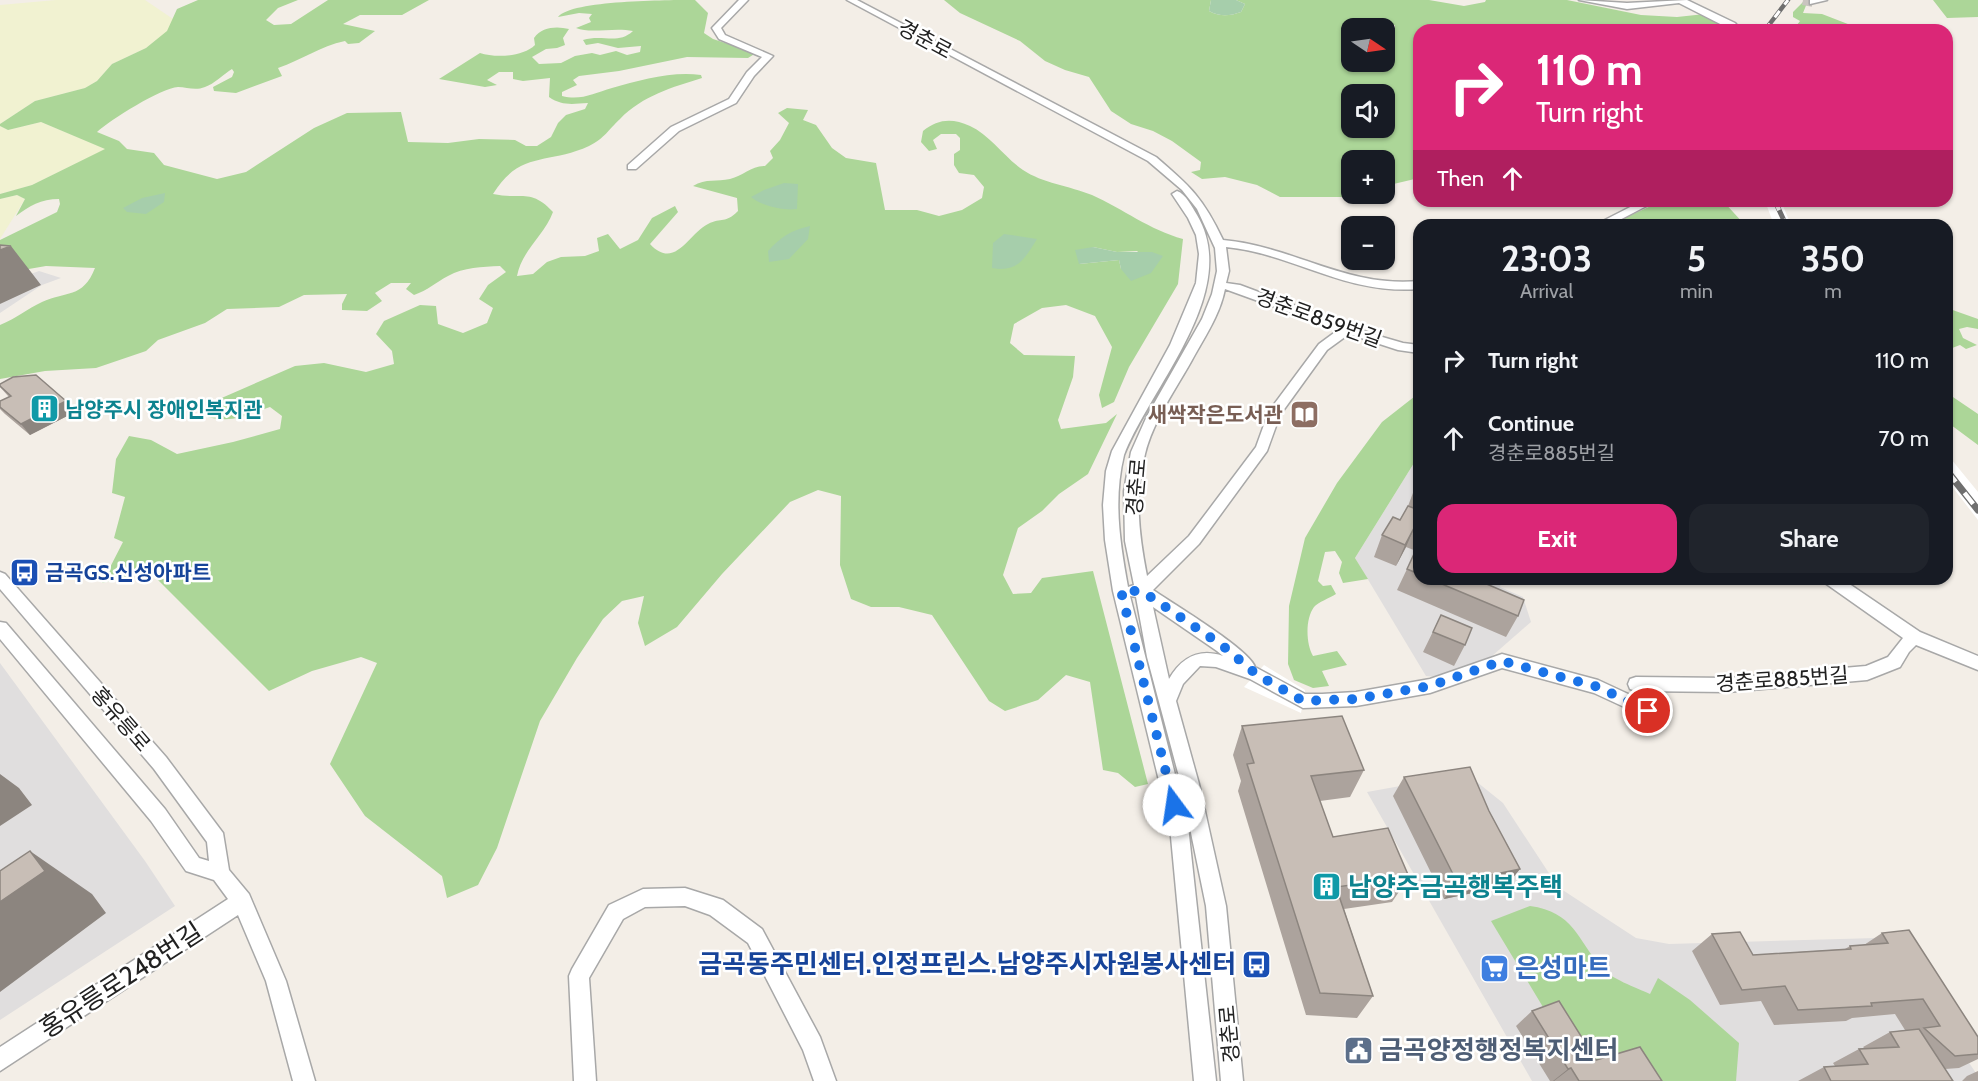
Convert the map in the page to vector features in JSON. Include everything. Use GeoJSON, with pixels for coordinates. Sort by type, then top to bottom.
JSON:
{"type":"FeatureCollection","features":[{"type":"Feature","properties":{"kind":"street"},"geometry":{"type":"LineString","coordinates":[[632,167],[675,129],[734,101],[750,74],[768,56],[722,37],[716,28],[744,0]]}},
{"type":"Feature","properties":{"kind":"street","name":"경춘로"},"geometry":{"type":"LineString","coordinates":[[840,0],[1117,146],[1149,167],[1172,187],[1189,208],[1201,234],[1205,265],[1201,282],[1187,321],[1117,454],[1110,494],[1115,557],[1121,591],[1179,826],[1204,1081]]}},
{"type":"Feature","properties":{"kind":"street","name":"경춘로"},"geometry":{"type":"LineString","coordinates":[[851,0],[1130,146],[1157,163],[1186,188],[1202,208],[1219,243],[1223,271],[1208,319],[1154,416],[1138,452],[1131,491],[1133,541],[1155,657],[1190,784],[1216,906],[1232,1081]]}},
{"type":"Feature","properties":{"kind":"street"},"geometry":{"type":"LineString","coordinates":[[1583,0],[1627,6],[1682,1],[1726,24]]}},
{"type":"Feature","properties":{"kind":"street"},"geometry":{"type":"LineString","coordinates":[[1813,2],[1823,0]]}},
{"type":"Feature","properties":{"kind":"street"},"geometry":{"type":"LineString","coordinates":[[1613,219],[1638,207]]}},
{"type":"Feature","properties":{"kind":"street"},"geometry":{"type":"LineString","coordinates":[[1219,243],[1251,247],[1322,271],[1364,281],[1394,287],[1413,285]]}},
{"type":"Feature","properties":{"kind":"street","name":"경춘로859번길"},"geometry":{"type":"LineString","coordinates":[[1220,285],[1236,288],[1402,347],[1413,348]]}},
{"type":"Feature","properties":{"kind":"street"},"geometry":{"type":"LineString","coordinates":[[1142,591],[1194,540],[1262,448],[1274,414],[1316,356],[1323,347],[1348,329]]}},
{"type":"Feature","properties":{"kind":"street","name":"홍유릉로"},"geometry":{"type":"LineString","coordinates":[[0,578],[167,773],[216,839],[220,873],[193,865],[158,815],[0,628]]}},
{"type":"Feature","properties":{"kind":"street"},"geometry":{"type":"LineString","coordinates":[[1839,585],[1914,637],[1978,663]]}},
{"type":"Feature","properties":{"kind":"street"},"geometry":{"type":"LineString","coordinates":[[1121,591],[1142,591],[1223,646],[1256,674],[1303,701],[1356,699],[1430,686],[1502,661],[1598,687],[1648,711]]}},
{"type":"Feature","properties":{"kind":"street","name":"경춘로885번길"},"geometry":{"type":"LineString","coordinates":[[1636,684],[1728,685],[1867,673],[1894,662],[1903,647],[1914,637]]}},
{"type":"Feature","properties":{"kind":"street"},"geometry":{"type":"LineString","coordinates":[[1167,701],[1177,680],[1194,661],[1204,658],[1216,660],[1256,674]]}},
{"type":"Feature","properties":{"kind":"street"},"geometry":{"type":"LineString","coordinates":[[220,873],[242,901],[276,981],[304,1081]]}},
{"type":"Feature","properties":{"kind":"street"},"geometry":{"type":"LineString","coordinates":[[585,1081],[579,976],[616,912],[643,898],[685,897],[716,907],[755,936],[812,1045],[825,1081]]}},
{"type":"Feature","properties":{"kind":"street","name":"홍유릉로248번길"},"geometry":{"type":"LineString","coordinates":[[0,1060],[242,901]]}},
{"type":"Feature","properties":{"kind":"shaded area"},"geometry":{"type":"Polygon","coordinates":[[[39,271],[61,278],[42,285],[0,313],[0,281],[6,283],[39,271]]]}},
{"type":"Feature","properties":{"kind":"shaded area"},"geometry":{"type":"Polygon","coordinates":[[[1413,465],[1413,585],[1500,585],[1500,587],[1523,597],[1531,622],[1492,656],[1437,677],[1426,676],[1355,558],[1413,465]]]}},
{"type":"Feature","properties":{"kind":"shaded area"},"geometry":{"type":"Polygon","coordinates":[[[0,663],[145,861],[175,906],[0,1020],[0,663]]]}},
{"type":"Feature","properties":{"kind":"shaded area"},"geometry":{"type":"Polygon","coordinates":[[[1467,774],[1503,803],[1558,887],[1636,938],[1669,944],[1876,938],[1890,946],[1978,1076],[1978,1081],[1532,1081],[1367,792],[1467,774]]]}},
{"type":"Feature","properties":{"kind":"green space"},"geometry":{"type":"Polygon","coordinates":[[[56,0],[145,0],[173,19],[168,31],[146,48],[112,64],[97,81],[85,88],[35,101],[0,124],[0,5],[56,0]]]}},
{"type":"Feature","properties":{"kind":"green space"},"geometry":{"type":"Polygon","coordinates":[[[198,0],[298,0],[278,8],[266,20],[274,25],[291,24],[328,0],[429,0],[402,15],[360,15],[343,24],[375,31],[359,43],[348,44],[345,41],[336,43],[278,68],[282,76],[236,93],[214,91],[213,87],[232,77],[234,72],[232,69],[205,87],[194,89],[178,87],[160,93],[124,113],[97,132],[119,141],[127,149],[154,153],[164,165],[217,179],[246,172],[314,128],[347,113],[401,112],[408,142],[515,140],[526,146],[537,146],[551,137],[558,123],[566,115],[585,109],[588,103],[558,102],[549,97],[550,78],[523,81],[513,79],[513,72],[499,72],[487,80],[497,85],[485,87],[439,79],[480,53],[501,56],[530,49],[535,45],[534,38],[537,34],[550,28],[569,29],[563,38],[565,45],[546,49],[532,57],[539,64],[561,63],[575,56],[592,53],[600,55],[616,51],[627,55],[640,52],[641,46],[618,48],[598,43],[586,45],[583,40],[622,37],[633,31],[576,28],[591,22],[589,18],[592,14],[579,13],[558,17],[567,11],[600,4],[695,0],[708,13],[704,33],[713,39],[756,53],[748,58],[687,57],[619,71],[579,76],[573,80],[577,85],[562,92],[562,96],[587,96],[667,75],[690,74],[701,75],[702,78],[658,93],[638,104],[603,137],[589,146],[524,164],[503,180],[493,194],[532,197],[553,212],[523,258],[517,276],[533,274],[547,262],[561,257],[585,256],[599,251],[597,238],[608,234],[620,249],[638,240],[652,218],[675,206],[678,212],[650,244],[667,254],[681,247],[708,224],[730,218],[738,211],[737,198],[693,186],[707,181],[730,179],[765,166],[773,158],[770,151],[780,140],[789,123],[778,113],[787,108],[808,110],[803,120],[816,125],[832,148],[846,158],[876,163],[885,210],[917,210],[939,216],[962,210],[982,198],[984,187],[974,175],[959,173],[954,165],[954,154],[960,150],[960,138],[956,134],[941,134],[933,140],[937,149],[929,151],[921,142],[923,131],[934,124],[951,121],[963,123],[977,130],[1023,170],[1047,181],[1092,195],[1148,225],[1183,239],[1178,284],[1129,367],[1114,402],[1102,408],[1099,395],[1112,347],[1095,316],[1066,305],[1042,308],[1014,324],[1010,343],[1024,355],[1075,356],[1073,377],[1058,420],[1061,429],[1106,423],[1117,414],[1088,474],[1059,494],[1042,511],[1018,528],[1003,575],[1013,594],[1031,593],[1042,578],[1093,571],[1148,784],[1135,787],[1118,773],[1103,770],[1090,682],[1066,675],[1038,700],[1005,711],[989,701],[932,615],[899,607],[871,607],[851,599],[840,565],[841,496],[818,490],[790,502],[722,574],[677,627],[645,646],[638,623],[644,596],[622,601],[603,619],[540,721],[497,848],[478,885],[447,898],[442,876],[365,816],[330,764],[377,663],[361,657],[312,671],[269,691],[150,572],[102,583],[123,542],[114,538],[125,497],[112,493],[116,459],[129,436],[151,440],[177,454],[280,429],[282,416],[270,407],[228,419],[200,415],[217,400],[295,366],[324,363],[366,372],[394,364],[392,351],[376,334],[384,321],[420,305],[436,306],[438,324],[463,333],[487,323],[493,308],[479,299],[488,285],[506,272],[500,266],[467,269],[454,273],[414,295],[406,289],[411,283],[391,283],[375,293],[382,301],[367,311],[342,310],[347,294],[304,295],[279,307],[227,309],[205,323],[158,340],[146,351],[96,368],[45,371],[0,379],[0,325],[42,302],[73,293],[85,285],[95,268],[46,266],[0,274],[0,240],[57,212],[60,204],[59,199],[41,202],[16,216],[25,199],[17,195],[0,199],[0,194],[32,185],[105,149],[41,122],[8,130],[0,124],[35,101],[85,88],[97,81],[112,64],[146,48],[167,31],[177,9],[198,0]],[[1093,247],[1079,264],[1119,260],[1121,269],[1138,251],[1117,252],[1093,247]]]}},
{"type":"Feature","properties":{"kind":"green space"},"geometry":{"type":"Polygon","coordinates":[[[944,0],[1211,0],[1209,11],[1225,15],[1241,12],[1245,4],[1236,0],[1429,0],[1464,6],[1486,0],[1567,0],[1641,15],[1677,17],[1705,14],[1722,24],[1413,24],[1413,179],[1395,184],[1395,150],[1341,150],[1341,197],[1280,197],[1257,185],[1225,177],[1202,179],[1191,172],[1200,170],[1201,162],[1172,141],[1153,131],[1131,124],[1111,111],[1089,77],[1045,61],[1020,41],[960,13],[944,0]]]}},
{"type":"Feature","properties":{"kind":"green space"},"geometry":{"type":"Polygon","coordinates":[[[1211,0],[1236,0],[1245,4],[1241,12],[1221,15],[1209,11],[1211,0]]]}},
{"type":"Feature","properties":{"kind":"green space"},"geometry":{"type":"Polygon","coordinates":[[[1933,0],[1978,0],[1978,17],[1947,18],[1933,0]]]}},
{"type":"Feature","properties":{"kind":"green space"},"geometry":{"type":"Polygon","coordinates":[[[1803,2],[1807,3],[1803,13],[1822,14],[1848,24],[1798,24],[1800,21],[1793,17],[1793,12],[1803,2]]]}},
{"type":"Feature","properties":{"kind":"green space"},"geometry":{"type":"Polygon","coordinates":[[[41,122],[106,149],[32,185],[0,194],[0,126],[8,130],[41,122]]]}},
{"type":"Feature","properties":{"kind":"green space"},"geometry":{"type":"Polygon","coordinates":[[[784,183],[798,184],[797,209],[773,207],[751,197],[764,190],[784,183]]]}},
{"type":"Feature","properties":{"kind":"green space"},"geometry":{"type":"Polygon","coordinates":[[[165,193],[164,202],[146,214],[127,212],[123,208],[142,198],[165,193]]]}},
{"type":"Feature","properties":{"kind":"green space"},"geometry":{"type":"Polygon","coordinates":[[[17,195],[25,199],[0,239],[0,199],[17,195]]]}},
{"type":"Feature","properties":{"kind":"green space"},"geometry":{"type":"Polygon","coordinates":[[[1649,207],[1728,207],[1739,219],[1622,219],[1649,207]]]}},
{"type":"Feature","properties":{"kind":"green space"},"geometry":{"type":"Polygon","coordinates":[[[810,226],[808,239],[789,259],[769,262],[768,251],[777,242],[792,232],[810,226]]]}},
{"type":"Feature","properties":{"kind":"green space"},"geometry":{"type":"Polygon","coordinates":[[[1004,234],[1037,239],[1020,263],[1008,268],[992,268],[993,243],[1004,234]]]}},
{"type":"Feature","properties":{"kind":"green space"},"geometry":{"type":"Polygon","coordinates":[[[1093,247],[1117,252],[1152,252],[1163,256],[1151,273],[1131,281],[1121,269],[1119,260],[1079,264],[1075,250],[1093,247]]]}},
{"type":"Feature","properties":{"kind":"green space"},"geometry":{"type":"Polygon","coordinates":[[[1953,310],[1978,319],[1978,329],[1967,327],[1959,329],[1963,338],[1977,345],[1966,349],[1960,345],[1953,348],[1953,310]]]}},
{"type":"Feature","properties":{"kind":"green space"},"geometry":{"type":"Polygon","coordinates":[[[1953,397],[1978,414],[1978,445],[1953,426],[1953,397]]]}},
{"type":"Feature","properties":{"kind":"green space"},"geometry":{"type":"Polygon","coordinates":[[[1413,398],[1413,465],[1355,558],[1368,579],[1343,583],[1339,573],[1342,562],[1335,551],[1325,552],[1318,581],[1323,586],[1331,585],[1336,594],[1316,605],[1311,612],[1308,625],[1309,645],[1313,656],[1337,651],[1347,665],[1322,671],[1329,686],[1313,688],[1294,680],[1288,664],[1289,606],[1305,538],[1337,483],[1382,422],[1413,398]]]}},
{"type":"Feature","properties":{"kind":"green space"},"geometry":{"type":"Polygon","coordinates":[[[1530,906],[1545,909],[1565,921],[1573,928],[1601,967],[1617,979],[1650,994],[1658,978],[1690,1000],[1739,1043],[1736,1081],[1639,1081],[1622,1053],[1578,1065],[1491,921],[1530,906]]]}},
{"type":"Feature","properties":{"kind":"pier"},"geometry":{"type":"Polygon","coordinates":[[[1767,207],[1784,207],[1788,219],[1772,219],[1767,207]]]}},
{"type":"Feature","properties":{"kind":"pier"},"geometry":{"type":"Polygon","coordinates":[[[1953,461],[1978,492],[1978,520],[1953,488],[1953,461]]]}},
{"type":"Feature","properties":{"kind":"pier"},"geometry":{"type":"Polygon","coordinates":[[[1264,665],[1305,690],[1301,713],[1244,687],[1264,665]]]}},
{"type":"Feature","properties":{"kind":"building"},"geometry":{"type":"Polygon","coordinates":[[[0,245],[11,246],[0,250],[0,245]]]}},
{"type":"Feature","properties":{"kind":"building","name":"남양주시 장애인복지관"},"geometry":{"type":"Polygon","coordinates":[[[36,375],[66,401],[21,424],[0,407],[0,401],[11,396],[0,384],[13,377],[36,375]]]}},
{"type":"Feature","properties":{"kind":"building"},"geometry":{"type":"Polygon","coordinates":[[[1408,506],[1413,508],[1413,530],[1405,545],[1382,535],[1393,517],[1400,520],[1408,506]]]}},
{"type":"Feature","properties":{"kind":"building"},"geometry":{"type":"Polygon","coordinates":[[[1413,556],[1413,572],[1407,569],[1413,556]]]}},
{"type":"Feature","properties":{"kind":"building"},"geometry":{"type":"Polygon","coordinates":[[[1444,585],[1489,585],[1524,600],[1518,616],[1444,585]]]}},
{"type":"Feature","properties":{"kind":"building"},"geometry":{"type":"Polygon","coordinates":[[[1441,615],[1472,628],[1465,645],[1433,632],[1441,615]]]}},
{"type":"Feature","properties":{"kind":"building"},"geometry":{"type":"Polygon","coordinates":[[[1342,716],[1364,770],[1311,776],[1333,837],[1388,828],[1409,877],[1336,887],[1373,996],[1320,993],[1247,764],[1254,763],[1242,726],[1342,716]]]}},
{"type":"Feature","properties":{"kind":"building"},"geometry":{"type":"Polygon","coordinates":[[[1470,767],[1489,811],[1520,869],[1457,882],[1404,777],[1470,767]]]}},
{"type":"Feature","properties":{"kind":"building"},"geometry":{"type":"Polygon","coordinates":[[[30,851],[45,871],[0,902],[0,871],[30,851]]]}},
{"type":"Feature","properties":{"kind":"building"},"geometry":{"type":"Polygon","coordinates":[[[1909,930],[1978,1037],[1978,1054],[1955,1056],[1924,1028],[1940,1026],[1923,999],[1871,1003],[1872,1006],[1798,1010],[1785,986],[1742,990],[1712,934],[1740,932],[1753,955],[1851,949],[1850,946],[1888,943],[1882,933],[1909,930]]]}},
{"type":"Feature","properties":{"kind":"building"},"geometry":{"type":"Polygon","coordinates":[[[1559,1001],[1596,1060],[1640,1047],[1662,1081],[1579,1081],[1571,1068],[1568,1069],[1532,1011],[1559,1001]]]}},
{"type":"Feature","properties":{"kind":"building"},"geometry":{"type":"Polygon","coordinates":[[[1919,1029],[1953,1081],[1831,1081],[1824,1067],[1868,1064],[1859,1049],[1899,1047],[1890,1032],[1919,1029]]]}},
{"type":"Feature","properties":{"kind":"tunnel"},"geometry":{"type":"LineString","coordinates":[[1803,0],[1813,2]]}},
{"type":"Feature","properties":{"kind":"railway"},"geometry":{"type":"LineString","coordinates":[[1770,24],[1788,0]]}},
{"type":"Feature","properties":{"kind":"railway"},"geometry":{"type":"LineString","coordinates":[[1778,207],[1783,219]]}},
{"type":"Feature","properties":{"kind":"railway"},"geometry":{"type":"LineString","coordinates":[[1953,479],[1978,510]]}},
{"type":"Feature","properties":{"kind":"place","name":"남양주시 장애인복지관"},"geometry":{"type":"Point","coordinates":[44,409]}},
{"type":"Feature","properties":{"kind":"place","name":"새싹작은도서관"},"geometry":{"type":"Point","coordinates":[1304,414]}},
{"type":"Feature","properties":{"kind":"place","name":"금곡GS.신성아파트"},"geometry":{"type":"Point","coordinates":[24,572]}},
{"type":"Feature","properties":{"kind":"place","name":"남양주금곡행복주택"},"geometry":{"type":"Point","coordinates":[1327,887]}},
{"type":"Feature","properties":{"kind":"place","name":"금곡동주민센터.인정프린스.남양주시자원봉사센터"},"geometry":{"type":"Point","coordinates":[1257,964]}},
{"type":"Feature","properties":{"kind":"place","name":"은성마트"},"geometry":{"type":"Point","coordinates":[1494,968]}},
{"type":"Feature","properties":{"kind":"place","name":"금곡양정행정복지센터"},"geometry":{"type":"Point","coordinates":[1358,1050]}},
{"type":"Feature","properties":{"kind":"route"},"geometry":{"type":"LineString","coordinates":[[1174,805],[1121,591],[1142,591],[1223,646],[1256,674],[1303,701],[1356,699],[1430,686],[1502,661],[1598,687],[1648,711]]}}]}
